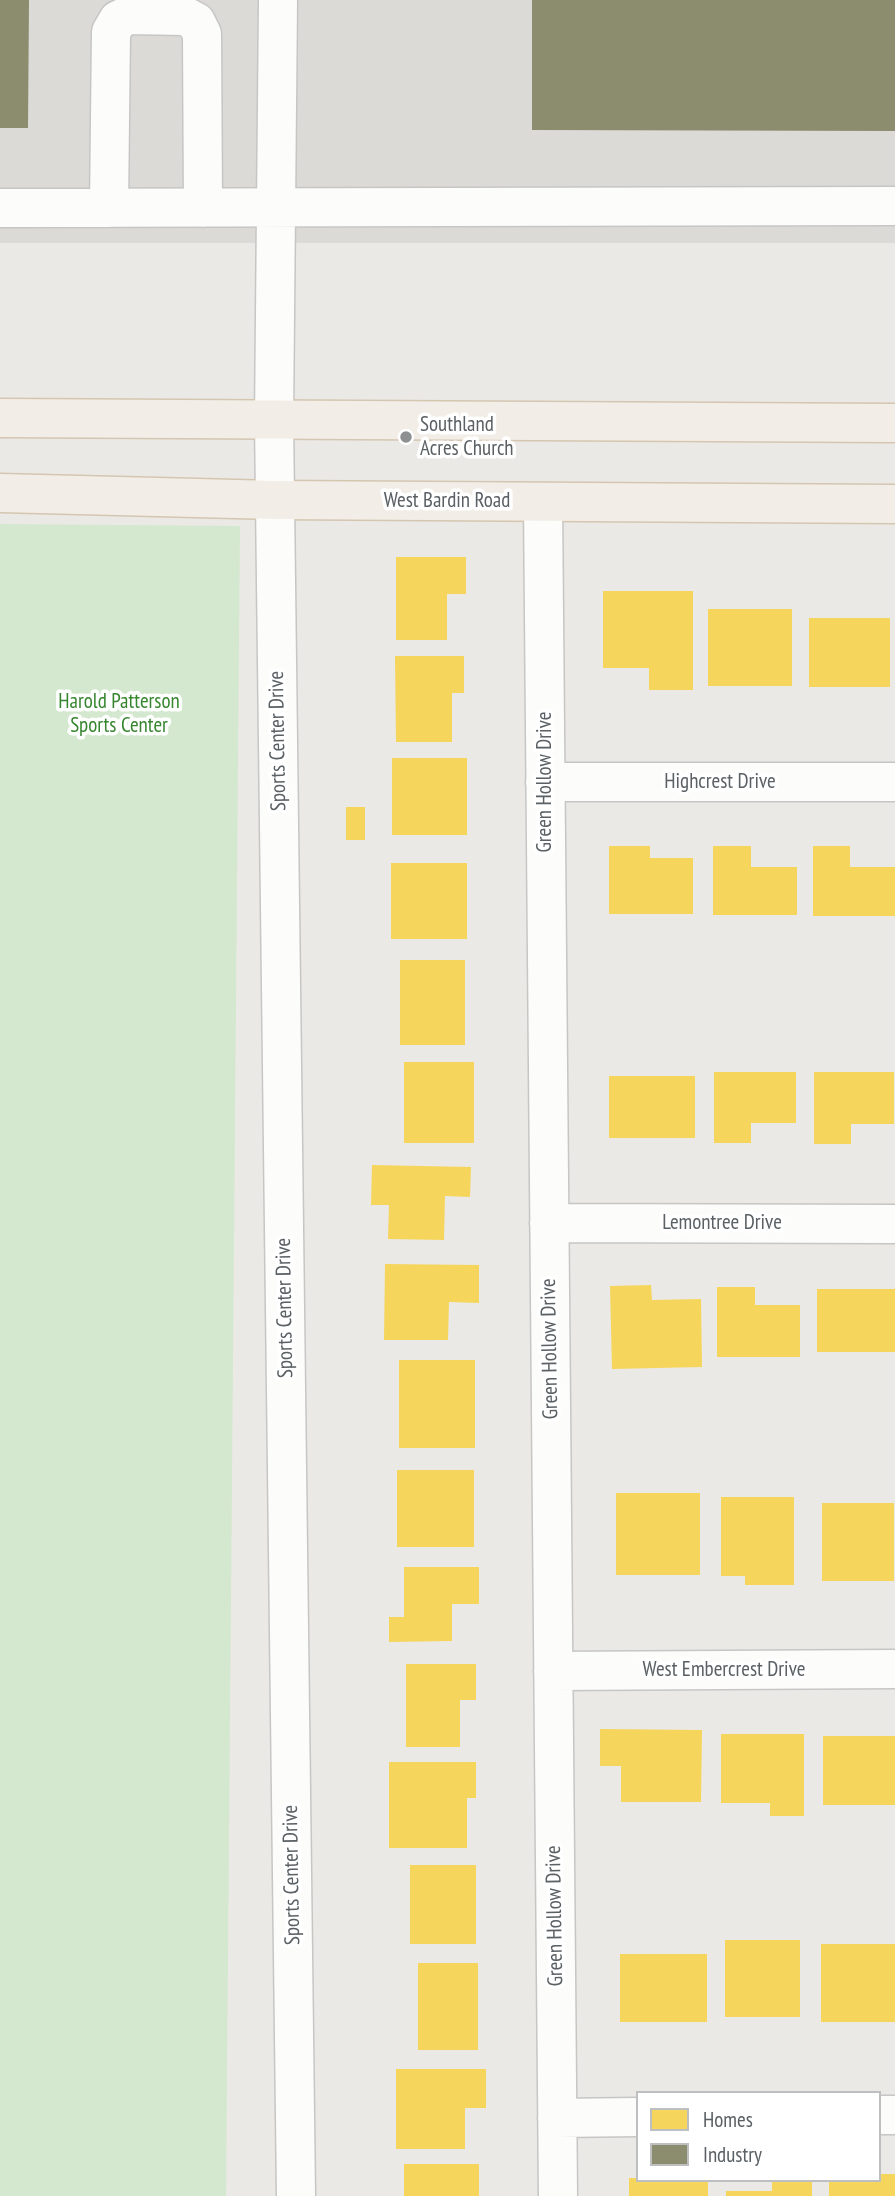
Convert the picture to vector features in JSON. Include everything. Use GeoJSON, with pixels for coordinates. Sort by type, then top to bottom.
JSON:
{"type":"FeatureCollection","features":[{"type":"Feature","properties":{"kind":"main road"},"geometry":{"type":"LineString","coordinates":[[0,418],[895,424]]}},
{"type":"Feature","properties":{"kind":"main road","name":"West Bardin Road"},"geometry":{"type":"LineString","coordinates":[[0,493],[275,500],[895,504]]}},
{"type":"Feature","properties":{"kind":"street","name":"Sports Center Drive"},"geometry":{"type":"LineString","coordinates":[[278,0],[274,420],[296,2196]]}},
{"type":"Feature","properties":{"kind":"street"},"geometry":{"type":"LineString","coordinates":[[109,208],[111,32],[118,20],[129,15],[185,16],[196,22],[202,34],[203,208]]}},
{"type":"Feature","properties":{"kind":"street"},"geometry":{"type":"LineString","coordinates":[[0,208],[895,206]]}},
{"type":"Feature","properties":{"kind":"street","name":"Green Hollow Drive"},"geometry":{"type":"LineString","coordinates":[[543,502],[558,2196]]}},
{"type":"Feature","properties":{"kind":"street","name":"Highcrest Drive"},"geometry":{"type":"LineString","coordinates":[[545,782],[895,782]]}},
{"type":"Feature","properties":{"kind":"street","name":"Lemontree Drive"},"geometry":{"type":"LineString","coordinates":[[549,1223],[895,1224]]}},
{"type":"Feature","properties":{"kind":"street","name":"West Embercrest Drive"},"geometry":{"type":"LineString","coordinates":[[553,1671],[895,1669]]}},
{"type":"Feature","properties":{"kind":"street"},"geometry":{"type":"LineString","coordinates":[[557,2118],[636,2117]]}},
{"type":"Feature","properties":{"kind":"shaded area"},"geometry":{"type":"Polygon","coordinates":[[[0,0],[895,0],[895,243],[0,243],[0,0]]]}},
{"type":"Feature","properties":{"kind":"green space","name":"Harold Patterson Sports Center"},"geometry":{"type":"Polygon","coordinates":[[[0,524],[240,526],[226,2196],[0,2196],[0,524]]]}},
{"type":"Feature","properties":{"kind":"building: Homes"},"geometry":{"type":"Polygon","coordinates":[[[396,557],[466,557],[466,594],[447,594],[447,640],[396,640],[396,557]]]}},
{"type":"Feature","properties":{"kind":"building: Homes"},"geometry":{"type":"Polygon","coordinates":[[[603,591],[693,591],[693,690],[649,690],[649,668],[603,668],[603,591]]]}},
{"type":"Feature","properties":{"kind":"building: Homes"},"geometry":{"type":"Polygon","coordinates":[[[708,609],[792,609],[792,686],[708,686],[708,609]]]}},
{"type":"Feature","properties":{"kind":"building: Homes"},"geometry":{"type":"Polygon","coordinates":[[[809,618],[890,618],[890,687],[809,687],[809,618]]]}},
{"type":"Feature","properties":{"kind":"building: Homes"},"geometry":{"type":"Polygon","coordinates":[[[395,656],[464,656],[464,693],[452,693],[452,742],[396,742],[395,656]]]}},
{"type":"Feature","properties":{"kind":"building: Homes"},"geometry":{"type":"Polygon","coordinates":[[[392,758],[467,758],[467,835],[392,835],[392,758]]]}},
{"type":"Feature","properties":{"kind":"building: Homes"},"geometry":{"type":"Polygon","coordinates":[[[346,807],[365,807],[365,840],[346,840],[346,807]]]}},
{"type":"Feature","properties":{"kind":"building: Homes"},"geometry":{"type":"Polygon","coordinates":[[[609,846],[650,846],[650,858],[693,858],[693,914],[609,914],[609,846]]]}},
{"type":"Feature","properties":{"kind":"building: Homes"},"geometry":{"type":"Polygon","coordinates":[[[713,846],[751,846],[751,867],[797,867],[797,915],[713,915],[713,846]]]}},
{"type":"Feature","properties":{"kind":"building: Homes"},"geometry":{"type":"Polygon","coordinates":[[[813,846],[850,846],[850,867],[895,867],[895,916],[813,916],[813,846]]]}},
{"type":"Feature","properties":{"kind":"building: Homes"},"geometry":{"type":"Polygon","coordinates":[[[391,863],[467,863],[467,939],[391,939],[391,863]]]}},
{"type":"Feature","properties":{"kind":"building: Homes"},"geometry":{"type":"Polygon","coordinates":[[[400,960],[465,960],[465,1045],[400,1045],[400,960]]]}},
{"type":"Feature","properties":{"kind":"building: Homes"},"geometry":{"type":"Polygon","coordinates":[[[404,1062],[474,1062],[474,1143],[404,1143],[404,1062]]]}},
{"type":"Feature","properties":{"kind":"building: Homes"},"geometry":{"type":"Polygon","coordinates":[[[714,1072],[796,1072],[796,1123],[751,1123],[751,1143],[714,1143],[714,1072]]]}},
{"type":"Feature","properties":{"kind":"building: Homes"},"geometry":{"type":"Polygon","coordinates":[[[814,1072],[894,1072],[894,1124],[851,1124],[851,1144],[814,1144],[814,1072]]]}},
{"type":"Feature","properties":{"kind":"building: Homes"},"geometry":{"type":"Polygon","coordinates":[[[609,1076],[695,1076],[695,1138],[609,1138],[609,1076]]]}},
{"type":"Feature","properties":{"kind":"building: Homes"},"geometry":{"type":"Polygon","coordinates":[[[372,1165],[471,1167],[470,1197],[445,1196],[444,1240],[388,1239],[389,1205],[371,1205],[372,1165]]]}},
{"type":"Feature","properties":{"kind":"building: Homes"},"geometry":{"type":"Polygon","coordinates":[[[385,1264],[479,1265],[479,1303],[449,1302],[448,1340],[384,1340],[385,1264]]]}},
{"type":"Feature","properties":{"kind":"building: Homes"},"geometry":{"type":"Polygon","coordinates":[[[651,1285],[652,1300],[701,1299],[702,1367],[612,1369],[610,1286],[651,1285]]]}},
{"type":"Feature","properties":{"kind":"building: Homes"},"geometry":{"type":"Polygon","coordinates":[[[717,1287],[755,1287],[755,1305],[800,1305],[800,1357],[717,1357],[717,1287]]]}},
{"type":"Feature","properties":{"kind":"building: Homes"},"geometry":{"type":"Polygon","coordinates":[[[817,1289],[895,1289],[895,1352],[817,1352],[817,1289]]]}},
{"type":"Feature","properties":{"kind":"building: Homes"},"geometry":{"type":"Polygon","coordinates":[[[399,1360],[475,1360],[475,1448],[399,1448],[399,1360]]]}},
{"type":"Feature","properties":{"kind":"building: Homes"},"geometry":{"type":"Polygon","coordinates":[[[397,1470],[474,1470],[474,1547],[397,1547],[397,1470]]]}},
{"type":"Feature","properties":{"kind":"building: Homes"},"geometry":{"type":"Polygon","coordinates":[[[616,1493],[700,1493],[700,1575],[616,1575],[616,1493]]]}},
{"type":"Feature","properties":{"kind":"building: Homes"},"geometry":{"type":"Polygon","coordinates":[[[721,1497],[794,1497],[794,1585],[745,1585],[745,1576],[721,1576],[721,1497]]]}},
{"type":"Feature","properties":{"kind":"building: Homes"},"geometry":{"type":"Polygon","coordinates":[[[822,1503],[894,1503],[894,1581],[822,1581],[822,1503]]]}},
{"type":"Feature","properties":{"kind":"building: Homes"},"geometry":{"type":"Polygon","coordinates":[[[404,1567],[479,1567],[479,1604],[452,1604],[452,1641],[389,1642],[389,1617],[404,1617],[404,1567]]]}},
{"type":"Feature","properties":{"kind":"building: Homes"},"geometry":{"type":"Polygon","coordinates":[[[406,1664],[476,1664],[476,1700],[460,1700],[460,1747],[406,1747],[406,1664]]]}},
{"type":"Feature","properties":{"kind":"building: Homes"},"geometry":{"type":"Polygon","coordinates":[[[600,1729],[702,1730],[701,1802],[621,1802],[621,1766],[600,1766],[600,1729]]]}},
{"type":"Feature","properties":{"kind":"building: Homes"},"geometry":{"type":"Polygon","coordinates":[[[721,1734],[804,1734],[804,1816],[770,1816],[770,1803],[721,1803],[721,1734]]]}},
{"type":"Feature","properties":{"kind":"building: Homes"},"geometry":{"type":"Polygon","coordinates":[[[823,1736],[895,1736],[895,1805],[823,1805],[823,1736]]]}},
{"type":"Feature","properties":{"kind":"building: Homes"},"geometry":{"type":"Polygon","coordinates":[[[389,1762],[476,1762],[476,1798],[467,1798],[467,1848],[389,1848],[389,1762]]]}},
{"type":"Feature","properties":{"kind":"building: Homes"},"geometry":{"type":"Polygon","coordinates":[[[410,1865],[476,1865],[476,1944],[410,1944],[410,1865]]]}},
{"type":"Feature","properties":{"kind":"building: Homes"},"geometry":{"type":"Polygon","coordinates":[[[725,1940],[800,1940],[800,2017],[725,2017],[725,1940]]]}},
{"type":"Feature","properties":{"kind":"building: Homes"},"geometry":{"type":"Polygon","coordinates":[[[821,1944],[895,1944],[895,2022],[821,2022],[821,1944]]]}},
{"type":"Feature","properties":{"kind":"building: Homes"},"geometry":{"type":"Polygon","coordinates":[[[620,1954],[707,1954],[707,2022],[620,2022],[620,1954]]]}},
{"type":"Feature","properties":{"kind":"building: Homes"},"geometry":{"type":"Polygon","coordinates":[[[418,1963],[478,1963],[478,2050],[418,2050],[418,1963]]]}},
{"type":"Feature","properties":{"kind":"building: Homes"},"geometry":{"type":"Polygon","coordinates":[[[396,2069],[486,2069],[486,2108],[465,2108],[465,2149],[396,2149],[396,2069]]]}},
{"type":"Feature","properties":{"kind":"building: Homes"},"geometry":{"type":"Polygon","coordinates":[[[404,2164],[479,2164],[479,2196],[404,2196],[404,2164]]]}},
{"type":"Feature","properties":{"kind":"building: Homes"},"geometry":{"type":"Polygon","coordinates":[[[881,2174],[895,2174],[895,2196],[829,2196],[829,2182],[881,2182],[881,2174]]]}},
{"type":"Feature","properties":{"kind":"building: Homes"},"geometry":{"type":"Polygon","coordinates":[[[629,2178],[636,2178],[636,2182],[708,2182],[708,2196],[629,2196],[629,2178]]]}},
{"type":"Feature","properties":{"kind":"building: Homes"},"geometry":{"type":"Polygon","coordinates":[[[772,2182],[812,2182],[812,2196],[726,2196],[726,2191],[772,2191],[772,2182]]]}},
{"type":"Feature","properties":{"kind":"building: Industry"},"geometry":{"type":"Polygon","coordinates":[[[0,0],[29,0],[28,128],[0,128],[0,0]]]}},
{"type":"Feature","properties":{"kind":"building: Industry"},"geometry":{"type":"Polygon","coordinates":[[[532,0],[895,0],[895,131],[532,130],[532,0]]]}},
{"type":"Feature","properties":{"kind":"place","name":"Southland Acres Church"},"geometry":{"type":"Point","coordinates":[406,437]}}]}
